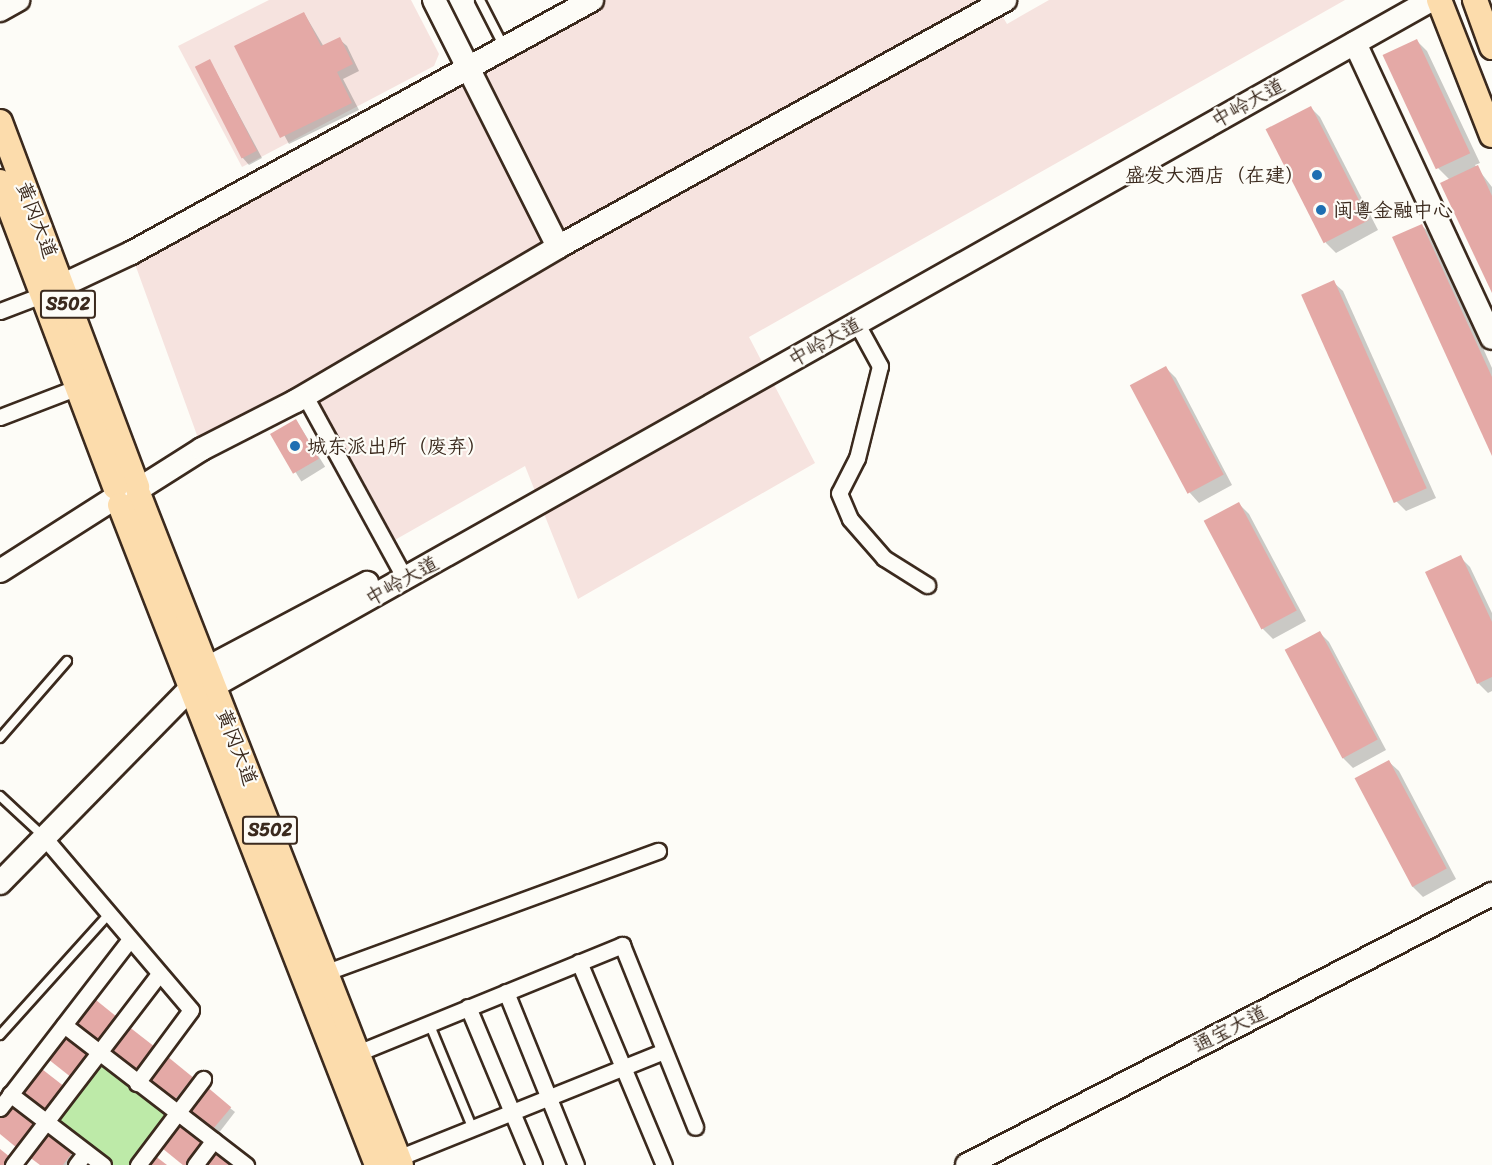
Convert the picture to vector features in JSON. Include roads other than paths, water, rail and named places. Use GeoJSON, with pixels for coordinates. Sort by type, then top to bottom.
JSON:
{"type":"FeatureCollection","features":[{"type":"Feature","properties":{"kind":"main road"},"geometry":{"type":"LineString","coordinates":[[0,10],[18,0]]}},
{"type":"Feature","properties":{"kind":"main road"},"geometry":{"type":"LineString","coordinates":[[434,0],[558,247]]}},
{"type":"Feature","properties":{"kind":"main road"},"geometry":{"type":"LineString","coordinates":[[64,284],[131,253],[505,48],[566,6],[592,0]]}},
{"type":"Feature","properties":{"kind":"main road"},"geometry":{"type":"LineString","coordinates":[[0,571],[125,494],[142,487],[202,448],[305,396],[558,247],[1005,0]]}},
{"type":"Feature","properties":{"kind":"main road","name":"中岭大道"},"geometry":{"type":"LineString","coordinates":[[402,572],[1400,0]]}},
{"type":"Feature","properties":{"kind":"main road","name":"中岭大道"},"geometry":{"type":"LineString","coordinates":[[215,674],[857,324],[1431,0]]}},
{"type":"Feature","properties":{"kind":"main road"},"geometry":{"type":"LineString","coordinates":[[1439,0],[1492,135]]}},
{"type":"Feature","properties":{"kind":"main road"},"geometry":{"type":"LineString","coordinates":[[1475,0],[1492,47]]}},
{"type":"Feature","properties":{"kind":"main road"},"geometry":{"type":"LineString","coordinates":[[1355,43],[1492,338]]}},
{"type":"Feature","properties":{"kind":"main road","name":"黄冈大道"},"geometry":{"type":"LineString","coordinates":[[0,122],[125,494],[377,1165]]}},
{"type":"Feature","properties":{"kind":"main road","name":"黄冈大道"},"geometry":{"type":"LineString","coordinates":[[0,182],[125,494],[402,1160]]}},
{"type":"Feature","properties":{"kind":"main road"},"geometry":{"type":"LineString","coordinates":[[0,883],[43,836],[190,689]]}},
{"type":"Feature","properties":{"kind":"main road","name":"通宝大道"},"geometry":{"type":"LineString","coordinates":[[975,1163],[1492,894]]}},
{"type":"Feature","properties":{"kind":"street"},"geometry":{"type":"LineString","coordinates":[[0,311],[39,296]]}},
{"type":"Feature","properties":{"kind":"street"},"geometry":{"type":"LineString","coordinates":[[857,324],[880,366],[857,458],[840,494],[850,519],[884,558],[927,585]]}},
{"type":"Feature","properties":{"kind":"street"},"geometry":{"type":"LineString","coordinates":[[0,417],[73,389]]}},
{"type":"Feature","properties":{"kind":"street"},"geometry":{"type":"LineString","coordinates":[[305,396],[402,572]]}},
{"type":"Feature","properties":{"kind":"street"},"geometry":{"type":"LineString","coordinates":[[43,836],[191,1010],[137,1083]]}},
{"type":"Feature","properties":{"kind":"street"},"geometry":{"type":"LineString","coordinates":[[335,969],[658,851]]}},
{"type":"Feature","properties":{"kind":"street"},"geometry":{"type":"LineString","coordinates":[[0,1108],[130,939]]}},
{"type":"Feature","properties":{"kind":"street"},"geometry":{"type":"LineString","coordinates":[[366,1050],[622,945],[695,1127]]}},
{"type":"Feature","properties":{"kind":"street"},"geometry":{"type":"LineString","coordinates":[[579,962],[664,1165]]}},
{"type":"Feature","properties":{"kind":"street"},"geometry":{"type":"LineString","coordinates":[[13,1165],[159,974]]}},
{"type":"Feature","properties":{"kind":"street"},"geometry":{"type":"LineString","coordinates":[[506,992],[576,1165]]}},
{"type":"Feature","properties":{"kind":"street"},"geometry":{"type":"LineString","coordinates":[[468,1007],[511,1115],[534,1165]]}},
{"type":"Feature","properties":{"kind":"street"},"geometry":{"type":"LineString","coordinates":[[64,1024],[137,1083],[246,1165]]}},
{"type":"Feature","properties":{"kind":"street"},"geometry":{"type":"LineString","coordinates":[[402,1160],[664,1051]]}},
{"type":"Feature","properties":{"kind":"street"},"geometry":{"type":"LineString","coordinates":[[138,1165],[202,1079]]}},
{"type":"Feature","properties":{"kind":"street"},"geometry":{"type":"LineString","coordinates":[[10,1094],[103,1165]]}},
{"type":"Feature","properties":{"kind":"street"},"geometry":{"type":"LineString","coordinates":[[195,1165],[214,1140]]}},
{"type":"Feature","properties":{"kind":"street"},"geometry":{"type":"LineString","coordinates":[[76,1165],[86,1152]]}},
{"type":"Feature","properties":{"kind":"lane"},"geometry":{"type":"LineString","coordinates":[[480,0],[505,48]]}},
{"type":"Feature","properties":{"kind":"lane"},"geometry":{"type":"LineString","coordinates":[[0,738],[67,661]]}},
{"type":"Feature","properties":{"kind":"lane"},"geometry":{"type":"LineString","coordinates":[[0,796],[43,836]]}},
{"type":"Feature","properties":{"kind":"lane"},"geometry":{"type":"LineString","coordinates":[[0,1035],[109,914]]}},
{"type":"Feature","properties":{"kind":"lane"},"geometry":{"type":"LineString","coordinates":[[429,1023],[473,1129]]}},
{"type":"Feature","properties":{"kind":"place","name":"盛发大酒店（在建）"},"geometry":{"type":"Point","coordinates":[1317,175]}},
{"type":"Feature","properties":{"kind":"place","name":"闽粤金融中心"},"geometry":{"type":"Point","coordinates":[1321,210]}},
{"type":"Feature","properties":{"kind":"place","name":"城东派出所（废弃）"},"geometry":{"type":"Point","coordinates":[295,446]}}]}
